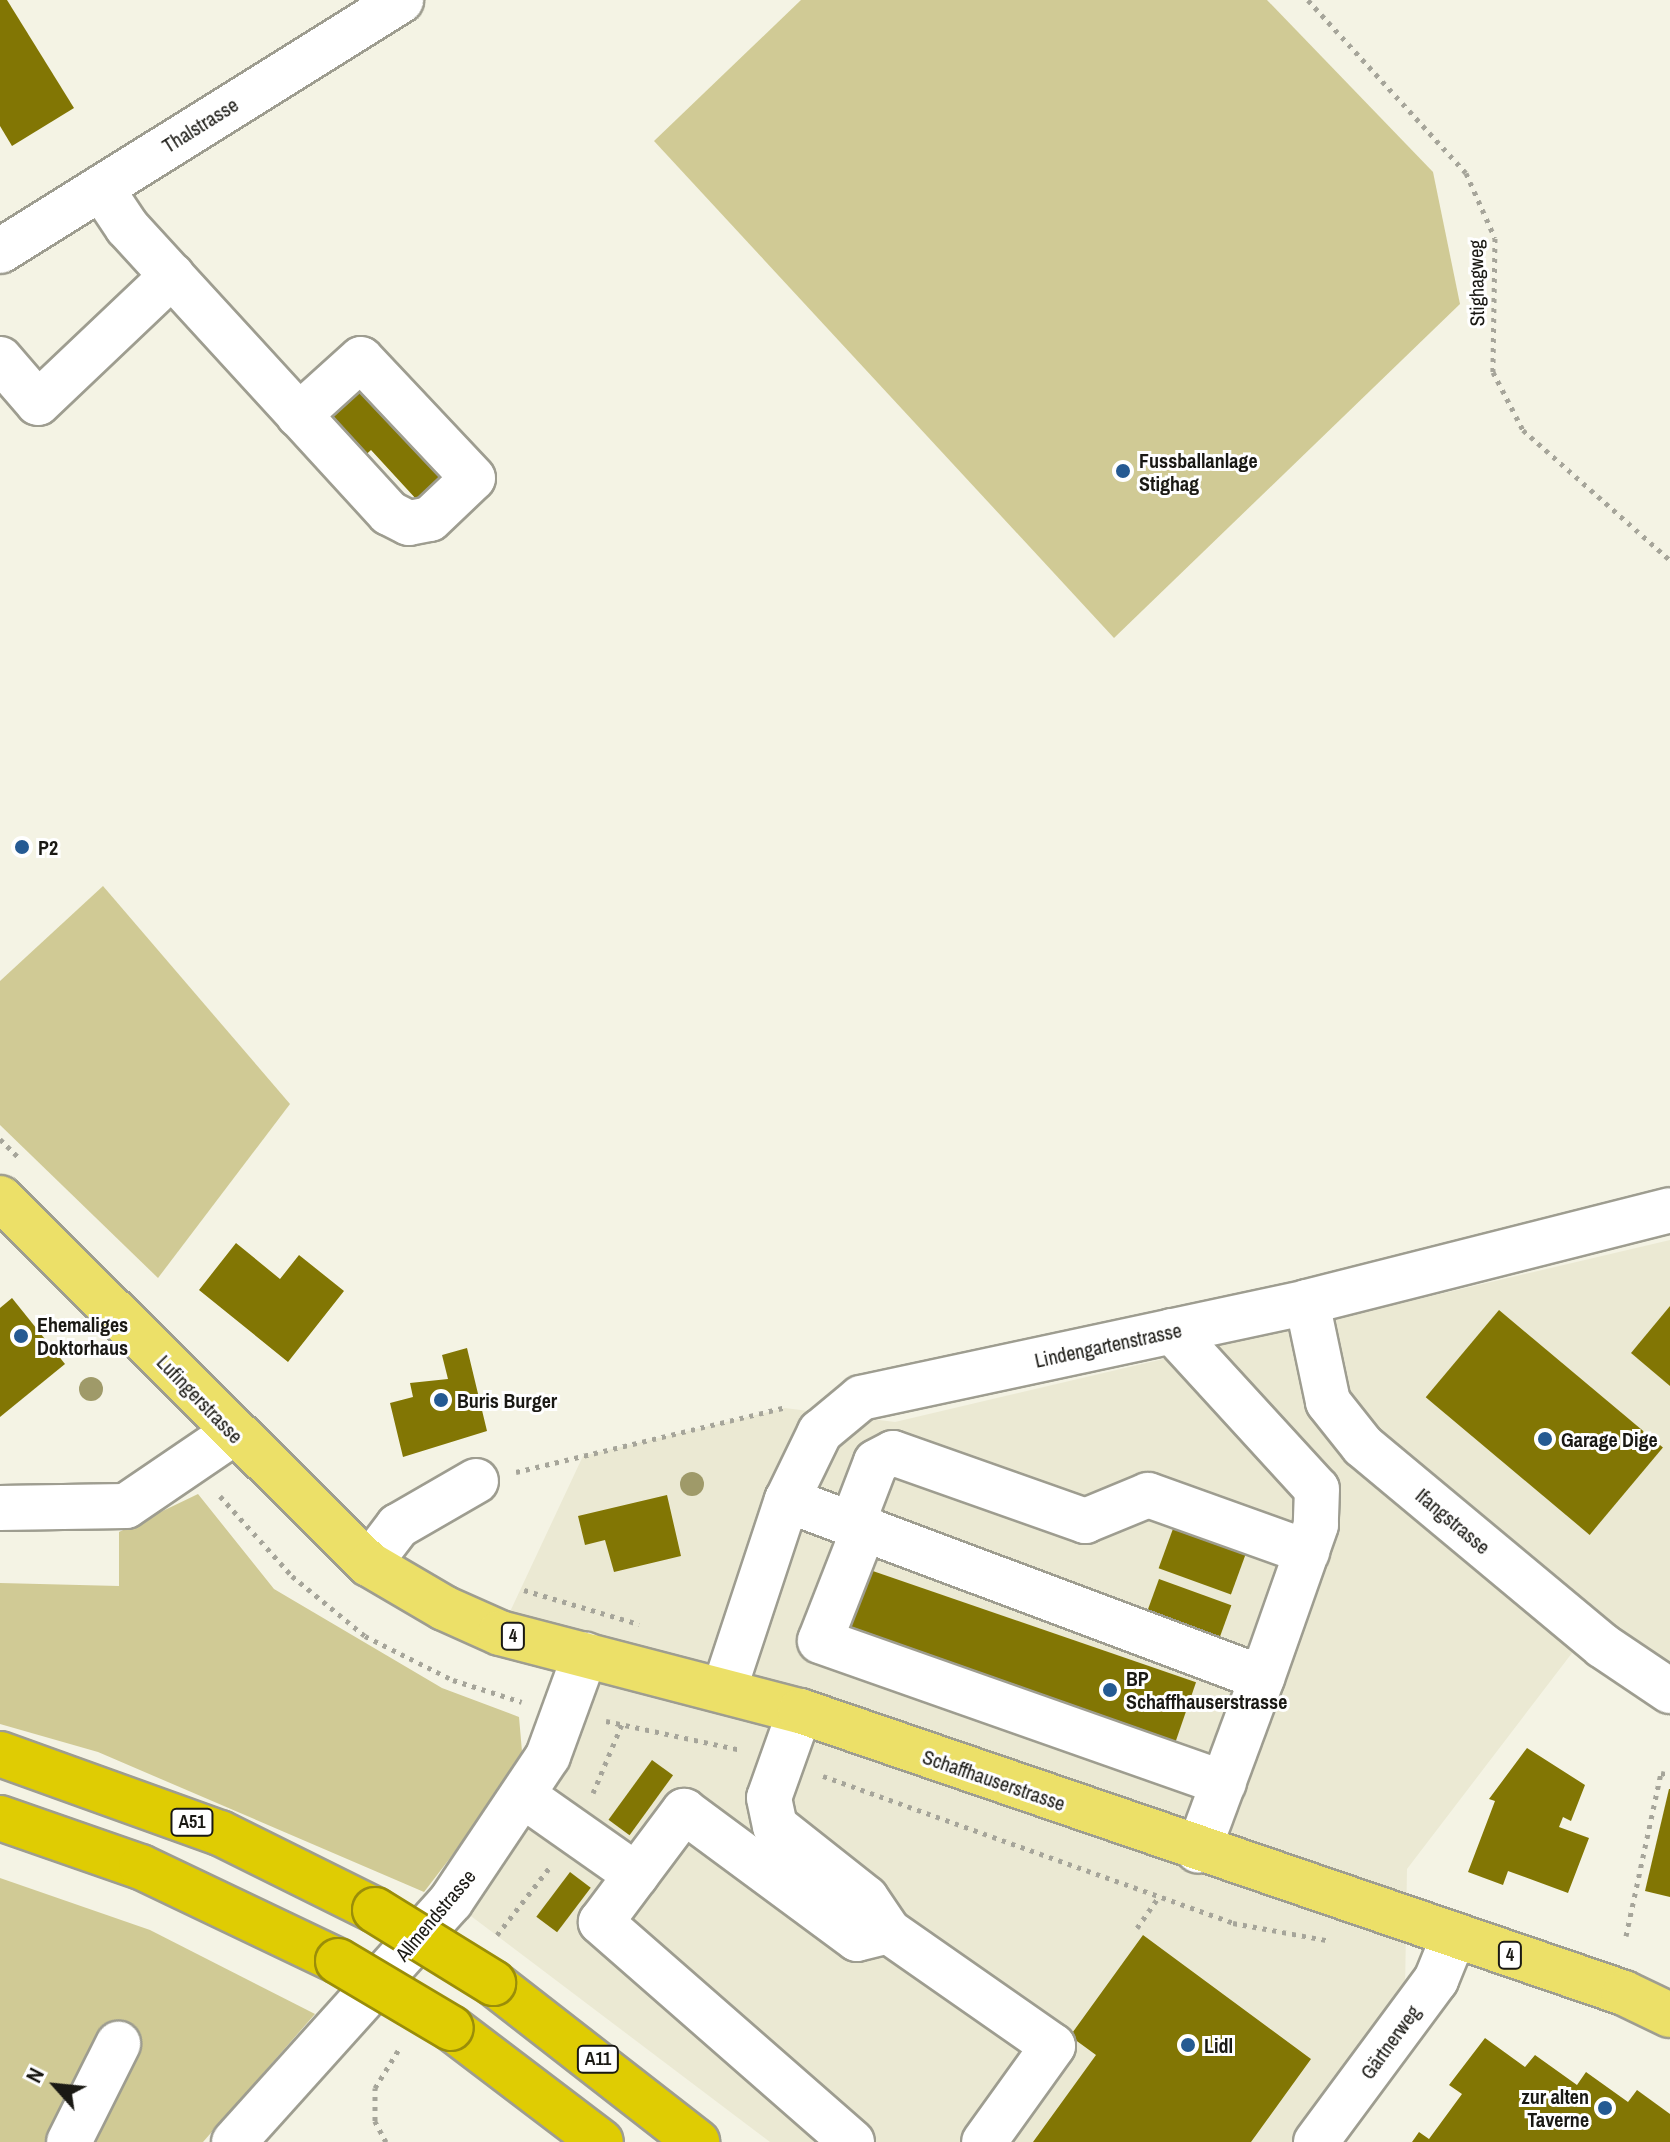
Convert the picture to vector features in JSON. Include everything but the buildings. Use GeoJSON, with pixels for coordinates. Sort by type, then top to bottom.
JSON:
{"type":"FeatureCollection","features":[{"type":"Feature","properties":{"kind":"highway","name":"A51"},"geometry":{"type":"LineString","coordinates":[[0,1754],[220,1833],[375,1910],[493,1983]]}},
{"type":"Feature","properties":{"kind":"highway"},"geometry":{"type":"LineString","coordinates":[[0,1818],[141,1867],[338,1961],[451,2028],[601,2142]]}},
{"type":"Feature","properties":{"kind":"highway","name":"A11"},"geometry":{"type":"LineString","coordinates":[[493,1983],[697,2142]]}},
{"type":"Feature","properties":{"kind":"main road","name":"Lufingerstrasse"},"geometry":{"type":"LineString","coordinates":[[0,1198],[232,1434],[369,1564]]}},
{"type":"Feature","properties":{"kind":"main road","name":"Schaffhauserstrasse"},"geometry":{"type":"LineString","coordinates":[[369,1564],[500,1633],[725,1687],[800,1711],[1198,1851],[1624,1993],[1670,2015]]}},
{"type":"Feature","properties":{"kind":"main road","name":"Schaffhauserstrasse"},"geometry":{"type":"LineString","coordinates":[[1624,1993],[1670,1997]]}},
{"type":"Feature","properties":{"kind":"street","name":"Thalstrasse"},"geometry":{"type":"LineString","coordinates":[[1,248],[401,0]]}},
{"type":"Feature","properties":{"kind":"street"},"geometry":{"type":"LineString","coordinates":[[101,188],[172,276],[299,415]]}},
{"type":"Feature","properties":{"kind":"street"},"geometry":{"type":"LineString","coordinates":[[0,359],[38,403],[172,276]]}},
{"type":"Feature","properties":{"kind":"street","name":"Lindengartenstrasse"},"geometry":{"type":"LineString","coordinates":[[725,1687],[787,1500],[820,1432],[861,1398],[1307,1302],[1670,1210]]}},
{"type":"Feature","properties":{"kind":"street","name":"Ifangstrasse"},"geometry":{"type":"LineString","coordinates":[[1307,1302],[1328,1402],[1363,1446],[1603,1646],[1670,1691]]}},
{"type":"Feature","properties":{"kind":"street"},"geometry":{"type":"LineString","coordinates":[[1172,1331],[1317,1489],[1307,1552],[1198,1851]]}},
{"type":"Feature","properties":{"kind":"street"},"geometry":{"type":"LineString","coordinates":[[0,1508],[126,1506],[196,1464],[232,1434]]}},
{"type":"Feature","properties":{"kind":"street"},"geometry":{"type":"LineString","coordinates":[[1224,1783],[820,1641],[876,1462],[893,1453],[1085,1521],[1148,1495],[1307,1552]]}},
{"type":"Feature","properties":{"kind":"street"},"geometry":{"type":"LineString","coordinates":[[369,1564],[398,1526],[476,1481]]}},
{"type":"Feature","properties":{"kind":"street"},"geometry":{"type":"LineString","coordinates":[[787,1500],[859,1524],[1262,1678]]}},
{"type":"Feature","properties":{"kind":"street","name":"Allmendstrasse"},"geometry":{"type":"LineString","coordinates":[[234,2142],[451,1901],[525,1797],[585,1655]]}},
{"type":"Feature","properties":{"kind":"street"},"geometry":{"type":"LineString","coordinates":[[800,1711],[779,1761],[769,1798],[775,1826],[866,1898],[888,1931],[1053,2046],[984,2142]]}},
{"type":"Feature","properties":{"kind":"street"},"geometry":{"type":"LineString","coordinates":[[525,1797],[636,1875]]}},
{"type":"Feature","properties":{"kind":"street"},"geometry":{"type":"LineString","coordinates":[[852,2142],[601,1922],[684,1811],[857,1939],[888,1931]]}},
{"type":"Feature","properties":{"kind":"street","name":"Gärtnerweg"},"geometry":{"type":"LineString","coordinates":[[1316,2142],[1436,1980],[1454,1936]]}},
{"type":"Feature","properties":{"kind":"street"},"geometry":{"type":"LineString","coordinates":[[69,2142],[118,2044]]}},
{"type":"Feature","properties":{"kind":"path","name":"Stighagweg"},"geometry":{"type":"LineString","coordinates":[[1308,0],[1466,173],[1495,238],[1493,372],[1523,430],[1670,560]]}},
{"type":"Feature","properties":{"kind":"path"},"geometry":{"type":"LineString","coordinates":[[476,1481],[785,1408],[820,1432]]}},
{"type":"Feature","properties":{"kind":"path"},"geometry":{"type":"LineString","coordinates":[[196,1464],[292,1576],[365,1636],[489,1695]]}},
{"type":"Feature","properties":{"kind":"path"},"geometry":{"type":"LineString","coordinates":[[515,1588],[635,1617]]}},
{"type":"Feature","properties":{"kind":"path"},"geometry":{"type":"LineString","coordinates":[[622,1724],[779,1761],[1233,1923]]}},
{"type":"Feature","properties":{"kind":"path"},"geometry":{"type":"LineString","coordinates":[[1626,1936],[1661,1773],[1670,1775]]}},
{"type":"Feature","properties":{"kind":"path"},"geometry":{"type":"LineString","coordinates":[[1137,1928],[1160,1896]]}},
{"type":"Feature","properties":{"kind":"shaded area","name":"Fussballanlage Stighag"},"geometry":{"type":"Polygon","coordinates":[[[801,0],[1267,0],[1433,172],[1460,304],[1114,638],[654,141],[801,0]]]}},
{"type":"Feature","properties":{"kind":"shaded area"},"geometry":{"type":"Polygon","coordinates":[[[103,886],[290,1104],[158,1278],[0,1125],[0,981],[103,886]]]}},
{"type":"Feature","properties":{"kind":"shaded area"},"geometry":{"type":"Polygon","coordinates":[[[1670,1240],[1670,1672],[1598,1619],[1407,1869],[1405,1990],[1293,2142],[770,2142],[451,1901],[585,1656],[500,1633],[583,1456],[785,1408],[895,1422],[1670,1240]]]}},
{"type":"Feature","properties":{"kind":"shaded area"},"geometry":{"type":"Polygon","coordinates":[[[198,1494],[274,1589],[442,1688],[519,1717],[523,1763],[424,1892],[98,1752],[0,1724],[0,1583],[119,1586],[119,1532],[198,1494]]]}},
{"type":"Feature","properties":{"kind":"shaded area"},"geometry":{"type":"Polygon","coordinates":[[[0,1878],[150,1930],[315,2014],[203,2142],[0,2142],[0,1878]]]}},
{"type":"Feature","properties":{"kind":"place","name":"Fussballanlage Stighag"},"geometry":{"type":"Point","coordinates":[1123,471]}},
{"type":"Feature","properties":{"kind":"place","name":"P2"},"geometry":{"type":"Point","coordinates":[22,847]}},
{"type":"Feature","properties":{"kind":"place","name":"Ehemaliges Doktorhaus"},"geometry":{"type":"Point","coordinates":[21,1336]}},
{"type":"Feature","properties":{"kind":"place","name":"Buris Burger"},"geometry":{"type":"Point","coordinates":[441,1400]}},
{"type":"Feature","properties":{"kind":"place","name":"Garage Dige"},"geometry":{"type":"Point","coordinates":[1545,1439]}},
{"type":"Feature","properties":{"kind":"place","name":"BP Schaffhauserstrasse"},"geometry":{"type":"Point","coordinates":[1110,1690]}},
{"type":"Feature","properties":{"kind":"place","name":"Lidl"},"geometry":{"type":"Point","coordinates":[1188,2045]}},
{"type":"Feature","properties":{"kind":"place","name":"zur alten Taverne"},"geometry":{"type":"Point","coordinates":[1605,2108]}}]}
